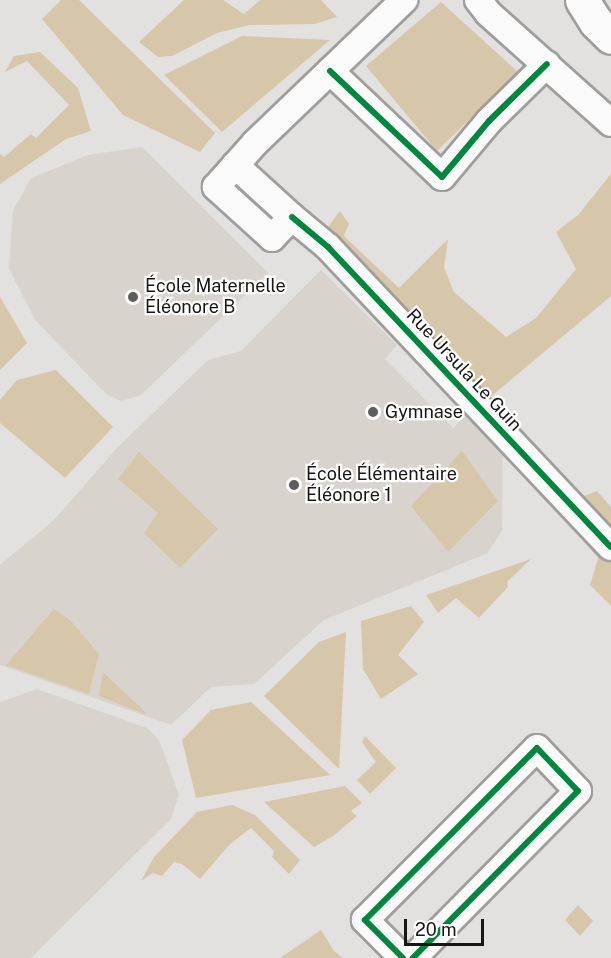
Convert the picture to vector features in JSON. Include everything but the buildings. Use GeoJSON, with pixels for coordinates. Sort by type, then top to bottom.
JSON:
{"type":"FeatureCollection","features":[{"type":"Feature","properties":{"kind":"street"},"geometry":{"type":"LineString","coordinates":[[404,0],[330,71],[442,177],[489,122],[547,64]]}},
{"type":"Feature","properties":{"kind":"street"},"geometry":{"type":"LineString","coordinates":[[478,0],[488,13],[611,123]]}},
{"type":"Feature","properties":{"kind":"street"},"geometry":{"type":"LineString","coordinates":[[559,0],[596,20]]}},
{"type":"Feature","properties":{"kind":"street","name":"Rue Ursula Le Guin"},"geometry":{"type":"LineString","coordinates":[[330,71],[235,165],[328,247],[611,547]]}},
{"type":"Feature","properties":{"kind":"street"},"geometry":{"type":"LineString","coordinates":[[403,958],[365,920],[537,748],[578,790],[413,958]]}},
{"type":"Feature","properties":{"kind":"shaded area"},"geometry":{"type":"Polygon","coordinates":[[[61,0],[79,0],[215,133],[200,152],[123,115],[42,19],[61,0]]]}},
{"type":"Feature","properties":{"kind":"shaded area"},"geometry":{"type":"Polygon","coordinates":[[[184,0],[223,0],[244,14],[260,0],[321,0],[337,17],[314,24],[250,25],[217,33],[172,56],[158,57],[139,42],[184,0]]]}},
{"type":"Feature","properties":{"kind":"shaded area"},"geometry":{"type":"Polygon","coordinates":[[[441,2],[518,72],[437,151],[366,66],[441,2]]]}},
{"type":"Feature","properties":{"kind":"shaded area"},"geometry":{"type":"Polygon","coordinates":[[[242,36],[330,40],[222,132],[164,75],[242,36]]]}},
{"type":"Feature","properties":{"kind":"shaded area"},"geometry":{"type":"Polygon","coordinates":[[[40,52],[78,88],[91,131],[66,139],[0,184],[0,154],[4,157],[31,134],[36,138],[69,105],[27,61],[5,72],[14,56],[40,52]]]}},
{"type":"Feature","properties":{"kind":"shaded area","name":"École Maternelle Éléonore B"},"geometry":{"type":"Polygon","coordinates":[[[142,147],[268,273],[141,395],[121,401],[106,394],[35,320],[9,269],[13,210],[31,178],[88,155],[142,147]]]}},
{"type":"Feature","properties":{"kind":"shaded area"},"geometry":{"type":"Polygon","coordinates":[[[611,174],[611,296],[488,399],[321,236],[340,211],[349,224],[344,236],[399,288],[448,239],[444,268],[454,292],[506,337],[536,318],[576,269],[556,232],[578,215],[611,174]]]}},
{"type":"Feature","properties":{"kind":"shaded area","name":"École Élémentaire Éléonore 1"},"geometry":{"type":"Polygon","coordinates":[[[321,270],[397,345],[385,359],[453,428],[472,410],[503,440],[502,530],[488,553],[324,620],[254,684],[211,687],[171,725],[0,665],[0,565],[53,521],[117,448],[208,360],[241,351],[321,270]]]}},
{"type":"Feature","properties":{"kind":"shaded area"},"geometry":{"type":"Polygon","coordinates":[[[0,297],[27,343],[0,370],[0,297]]]}},
{"type":"Feature","properties":{"kind":"shaded area"},"geometry":{"type":"Polygon","coordinates":[[[56,370],[113,427],[65,478],[0,423],[0,400],[17,380],[56,370]]]}},
{"type":"Feature","properties":{"kind":"shaded area"},"geometry":{"type":"Polygon","coordinates":[[[462,451],[498,501],[448,552],[411,506],[462,451]]]}},
{"type":"Feature","properties":{"kind":"shaded area"},"geometry":{"type":"Polygon","coordinates":[[[139,452],[218,529],[180,568],[144,533],[158,513],[118,479],[139,452]]]}},
{"type":"Feature","properties":{"kind":"shaded area"},"geometry":{"type":"Polygon","coordinates":[[[597,491],[611,507],[611,606],[590,585],[598,558],[560,512],[579,498],[597,491]]]}},
{"type":"Feature","properties":{"kind":"shaded area"},"geometry":{"type":"Polygon","coordinates":[[[531,559],[507,582],[508,587],[479,618],[456,598],[438,613],[426,595],[531,559]]]}},
{"type":"Feature","properties":{"kind":"shaded area"},"geometry":{"type":"Polygon","coordinates":[[[411,606],[424,622],[398,655],[418,674],[381,699],[363,669],[361,621],[411,606]]]}},
{"type":"Feature","properties":{"kind":"shaded area"},"geometry":{"type":"Polygon","coordinates":[[[54,609],[70,620],[99,654],[89,694],[6,665],[54,609]]]}},
{"type":"Feature","properties":{"kind":"shaded area"},"geometry":{"type":"Polygon","coordinates":[[[346,632],[339,769],[264,696],[319,642],[346,632]]]}},
{"type":"Feature","properties":{"kind":"shaded area"},"geometry":{"type":"Polygon","coordinates":[[[103,672],[145,712],[145,714],[99,696],[103,672]]]}},
{"type":"Feature","properties":{"kind":"shaded area"},"geometry":{"type":"Polygon","coordinates":[[[37,689],[147,728],[159,740],[179,795],[171,819],[31,958],[0,958],[0,702],[37,689]]]}},
{"type":"Feature","properties":{"kind":"shaded area"},"geometry":{"type":"Polygon","coordinates":[[[251,702],[330,775],[196,798],[182,740],[211,710],[251,702]]]}},
{"type":"Feature","properties":{"kind":"shaded area"},"geometry":{"type":"Polygon","coordinates":[[[365,736],[396,768],[370,794],[357,780],[376,762],[362,742],[365,736]]]}},
{"type":"Feature","properties":{"kind":"shaded area"},"geometry":{"type":"Polygon","coordinates":[[[345,786],[362,803],[351,811],[357,816],[333,836],[314,847],[264,802],[345,786]]]}},
{"type":"Feature","properties":{"kind":"shaded area"},"geometry":{"type":"Polygon","coordinates":[[[232,805],[255,815],[300,860],[289,874],[272,857],[274,851],[251,828],[229,845],[200,879],[182,864],[174,862],[162,876],[153,873],[141,881],[154,857],[197,812],[232,805]]]}},
{"type":"Feature","properties":{"kind":"shaded area"},"geometry":{"type":"Polygon","coordinates":[[[578,905],[593,921],[580,936],[565,920],[578,905]]]}},
{"type":"Feature","properties":{"kind":"shaded area"},"geometry":{"type":"Polygon","coordinates":[[[321,930],[334,951],[343,958],[280,958],[321,930]]]}},
{"type":"Feature","properties":{"kind":"cycle path"},"geometry":{"type":"LineString","coordinates":[[330,71],[442,177],[489,121],[547,64]]}},
{"type":"Feature","properties":{"kind":"cycle path"},"geometry":{"type":"LineString","coordinates":[[292,217],[328,247],[611,547]]}},
{"type":"Feature","properties":{"kind":"cycle path"},"geometry":{"type":"LineString","coordinates":[[403,958],[365,920],[537,748],[578,791],[413,958]]}},
{"type":"Feature","properties":{"kind":"place","name":"École Maternelle Éléonore B"},"geometry":{"type":"Point","coordinates":[133,297]}},
{"type":"Feature","properties":{"kind":"place","name":"Gymnase"},"geometry":{"type":"Point","coordinates":[373,412]}},
{"type":"Feature","properties":{"kind":"place","name":"École Élémentaire Éléonore 1"},"geometry":{"type":"Point","coordinates":[294,485]}}]}
